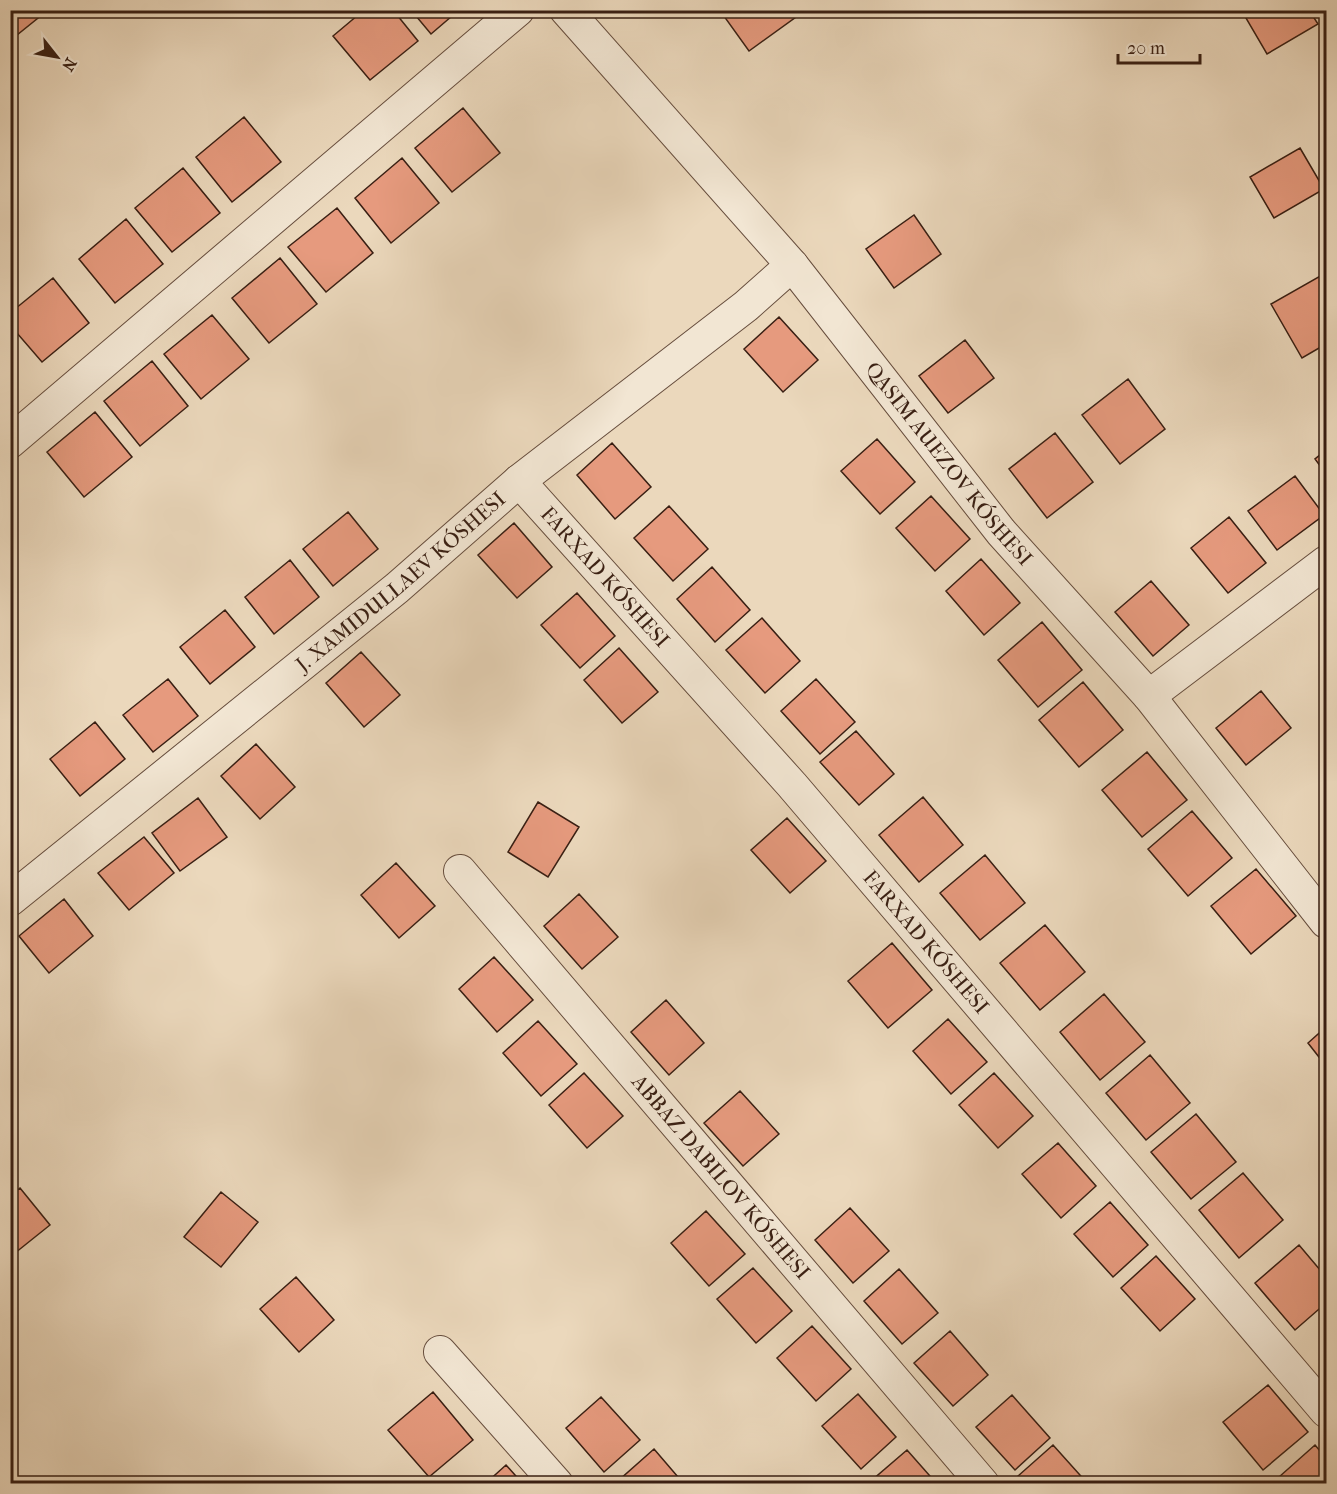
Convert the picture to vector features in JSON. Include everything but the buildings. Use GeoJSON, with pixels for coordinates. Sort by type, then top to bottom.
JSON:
{"type":"FeatureCollection","features":[{"type":"Feature","properties":{"kind":"street"},"geometry":{"type":"LineString","coordinates":[[10,442],[518,10]]}},
{"type":"Feature","properties":{"kind":"street"},"geometry":{"type":"LineString","coordinates":[[566,10],[792,265],[1001,532],[1149,696],[1326,921]]}},
{"type":"Feature","properties":{"kind":"street","name":"J. XAMIDULLAEV KÓSHESI"},"geometry":{"type":"LineString","coordinates":[[10,900],[397,588],[519,481],[747,306],[792,265]]}},
{"type":"Feature","properties":{"kind":"street","name":"FARXAD KÓSHESI"},"geometry":{"type":"LineString","coordinates":[[519,481],[792,786],[1326,1411]]}},
{"type":"Feature","properties":{"kind":"street"},"geometry":{"type":"LineString","coordinates":[[1149,696],[1326,562]]}},
{"type":"Feature","properties":{"kind":"street"},"geometry":{"type":"LineString","coordinates":[[460,871],[983,1484]]}},
{"type":"Feature","properties":{"kind":"street"},"geometry":{"type":"LineString","coordinates":[[440,1352],[556,1484]]}}]}
